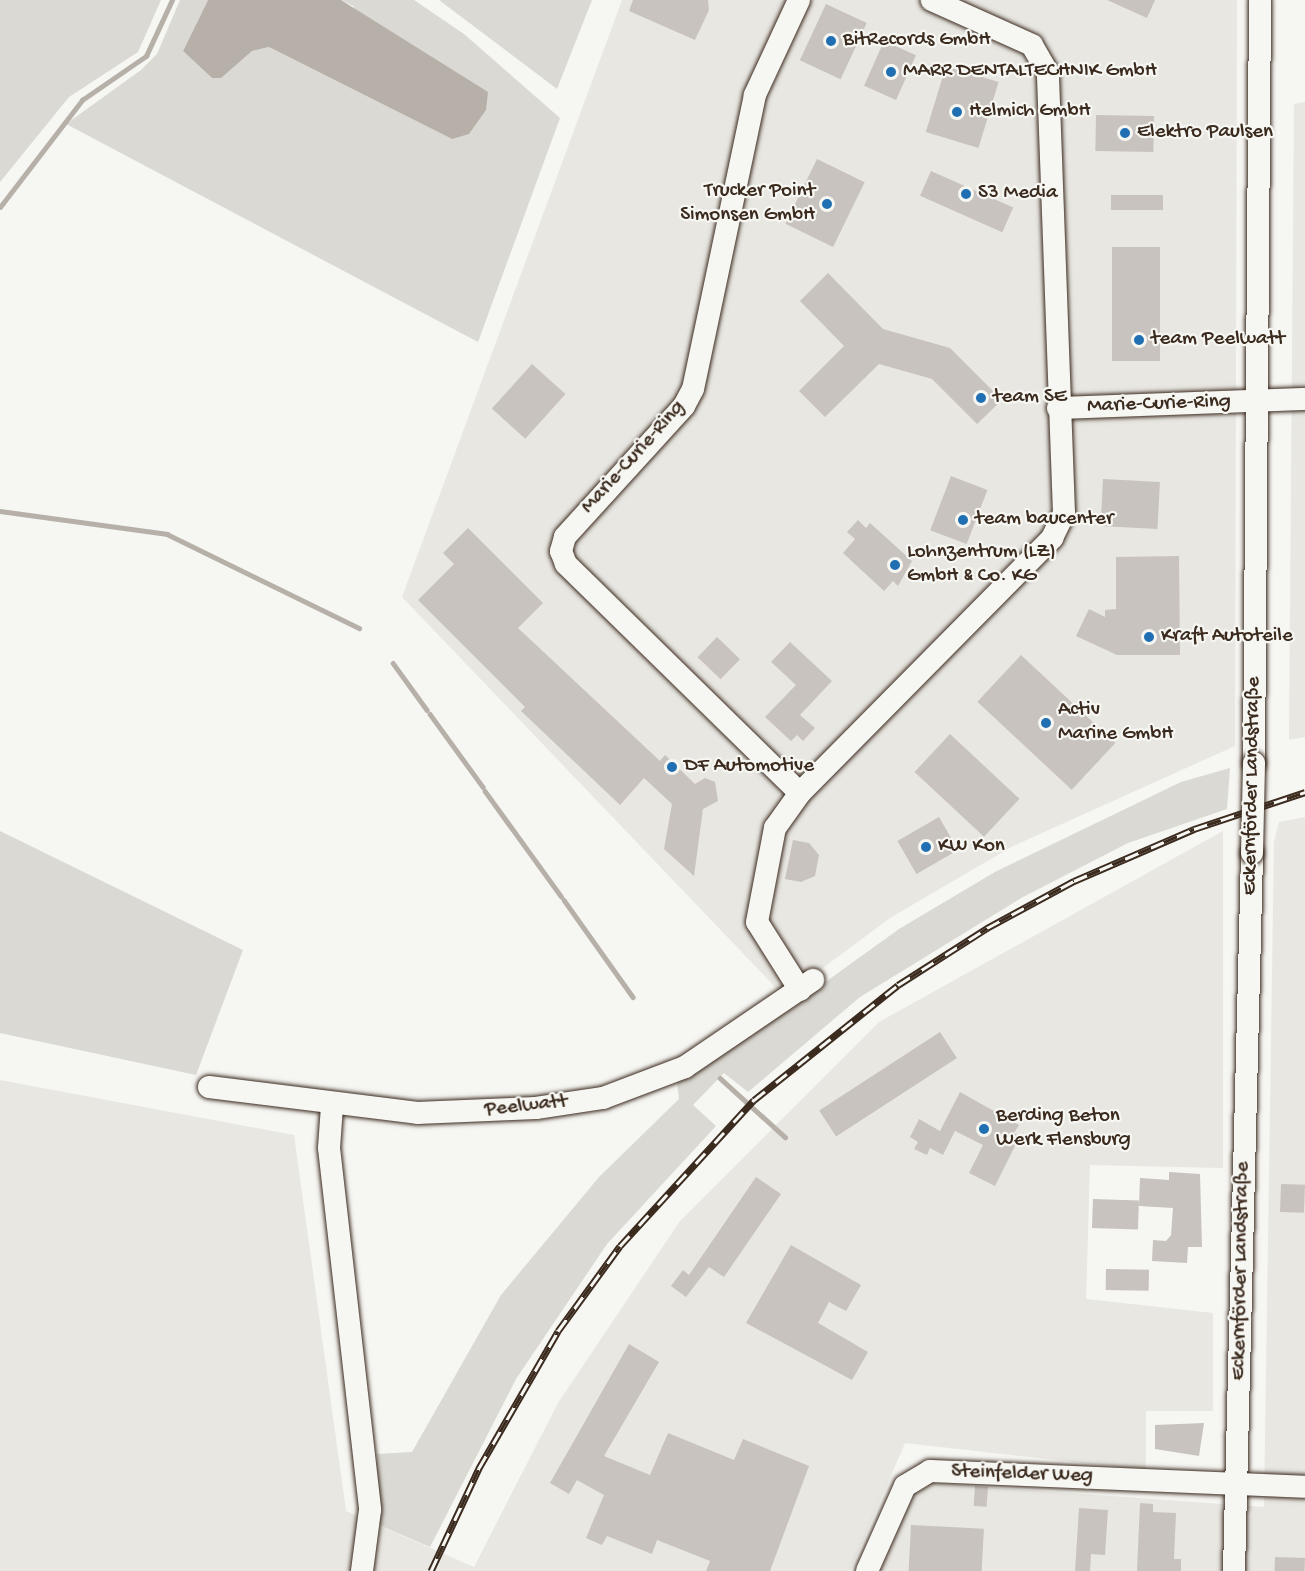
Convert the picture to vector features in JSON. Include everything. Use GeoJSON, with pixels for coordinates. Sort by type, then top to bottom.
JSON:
{"type":"FeatureCollection","features":[{"type":"Feature","properties":{"kind":"street","name":"Marie-Curie-Ring"},"geometry":{"type":"LineString","coordinates":[[799,0],[755,95],[693,389],[684,406],[565,537],[561,551],[566,564],[800,793]]}},
{"type":"Feature","properties":{"kind":"street","name":"Marie-Curie-Ring"},"geometry":{"type":"LineString","coordinates":[[806,985],[757,922],[775,828],[800,793],[1052,538],[1064,513],[1044,58],[1032,45],[932,0]]}},
{"type":"Feature","properties":{"kind":"street","name":"Eckernförder Landstraße"},"geometry":{"type":"LineString","coordinates":[[1234,1571],[1238,1483],[1260,403],[1260,0]]}},
{"type":"Feature","properties":{"kind":"street","name":"Marie-Curie-Ring"},"geometry":{"type":"LineString","coordinates":[[1058,408],[1260,403],[1305,399]]}},
{"type":"Feature","properties":{"kind":"street","name":"Peelwatt"},"geometry":{"type":"LineString","coordinates":[[209,1087],[332,1106],[471,1113],[603,1098],[685,1067],[806,985]]}},
{"type":"Feature","properties":{"kind":"street"},"geometry":{"type":"LineString","coordinates":[[332,1106],[329,1148],[370,1510],[362,1571]]}},
{"type":"Feature","properties":{"kind":"street","name":"Steinfelder Weg"},"geometry":{"type":"LineString","coordinates":[[867,1571],[905,1486],[930,1471],[1305,1487]]}},
{"type":"Feature","properties":{"kind":"shaded area"},"geometry":{"type":"Polygon","coordinates":[[[0,0],[161,0],[138,52],[69,97],[0,182],[0,0]]]}},
{"type":"Feature","properties":{"kind":"shaded area"},"geometry":{"type":"Polygon","coordinates":[[[180,0],[208,0],[183,51],[212,78],[221,77],[252,51],[269,47],[452,139],[353,6],[341,0],[414,0],[464,34],[560,118],[478,342],[66,124],[141,70],[157,54],[180,0]]]}},
{"type":"Feature","properties":{"kind":"shaded area"},"geometry":{"type":"Polygon","coordinates":[[[208,0],[341,0],[488,92],[486,110],[469,134],[452,139],[269,47],[252,51],[221,78],[212,78],[183,51],[208,0]]]}},
{"type":"Feature","properties":{"kind":"shaded area"},"geometry":{"type":"Polygon","coordinates":[[[439,0],[592,0],[557,89],[439,0]]]}},
{"type":"Feature","properties":{"kind":"shaded area"},"geometry":{"type":"Polygon","coordinates":[[[622,0],[1237,0],[1235,746],[1013,846],[890,918],[792,991],[781,993],[402,597],[622,0]]]}},
{"type":"Feature","properties":{"kind":"shaded area"},"geometry":{"type":"Polygon","coordinates":[[[1305,102],[1305,737],[1289,740],[1294,104],[1305,102]]]}},
{"type":"Feature","properties":{"kind":"shaded area"},"geometry":{"type":"Polygon","coordinates":[[[1230,768],[1227,809],[1128,843],[1023,897],[860,997],[748,1092],[724,1073],[693,1105],[716,1126],[607,1244],[516,1379],[430,1547],[379,1525],[377,1454],[412,1452],[501,1295],[599,1177],[679,1099],[677,1082],[752,1035],[899,929],[995,872],[1181,782],[1230,768]]]}},
{"type":"Feature","properties":{"kind":"shaded area"},"geometry":{"type":"Polygon","coordinates":[[[1305,817],[1305,1571],[879,1571],[912,1494],[929,1483],[1264,1507],[1274,842],[1279,822],[1305,817]]]}},
{"type":"Feature","properties":{"kind":"shaded area"},"geometry":{"type":"Polygon","coordinates":[[[0,831],[243,950],[196,1075],[0,1033],[0,831]]]}},
{"type":"Feature","properties":{"kind":"shaded area"},"geometry":{"type":"Polygon","coordinates":[[[1223,831],[1223,1168],[1090,1165],[1086,1299],[1213,1313],[1213,1411],[1146,1411],[1146,1470],[905,1443],[850,1571],[0,1571],[0,1080],[294,1135],[346,1511],[474,1567],[558,1403],[680,1221],[879,1022],[1223,831]]]}},
{"type":"Feature","properties":{"kind":"building"},"geometry":{"type":"Polygon","coordinates":[[[633,0],[708,0],[709,10],[695,40],[629,11],[633,0]]]}},
{"type":"Feature","properties":{"kind":"building"},"geometry":{"type":"Polygon","coordinates":[[[1107,0],[1155,0],[1147,18],[1107,0]]]}},
{"type":"Feature","properties":{"kind":"building"},"geometry":{"type":"Polygon","coordinates":[[[826,4],[867,23],[841,79],[800,60],[826,4]]]}},
{"type":"Feature","properties":{"kind":"building"},"geometry":{"type":"Polygon","coordinates":[[[884,41],[916,55],[896,100],[864,86],[884,41]]]}},
{"type":"Feature","properties":{"kind":"building"},"geometry":{"type":"Polygon","coordinates":[[[946,66],[999,82],[978,148],[926,132],[946,66]]]}},
{"type":"Feature","properties":{"kind":"building"},"geometry":{"type":"Polygon","coordinates":[[[1096,115],[1154,116],[1153,152],[1095,151],[1096,115]]]}},
{"type":"Feature","properties":{"kind":"building"},"geometry":{"type":"Polygon","coordinates":[[[817,159],[865,182],[833,247],[785,224],[817,159]]]}},
{"type":"Feature","properties":{"kind":"building"},"geometry":{"type":"Polygon","coordinates":[[[931,171],[1013,208],[1002,232],[920,196],[931,171]]]}},
{"type":"Feature","properties":{"kind":"building"},"geometry":{"type":"Polygon","coordinates":[[[1111,195],[1163,195],[1163,210],[1111,210],[1111,195]]]}},
{"type":"Feature","properties":{"kind":"building"},"geometry":{"type":"Polygon","coordinates":[[[1112,247],[1160,247],[1160,361],[1112,361],[1112,247]]]}},
{"type":"Feature","properties":{"kind":"building"},"geometry":{"type":"Polygon","coordinates":[[[828,273],[883,329],[950,348],[1002,400],[977,424],[932,379],[879,364],[825,417],[799,391],[844,346],[800,301],[828,273]]]}},
{"type":"Feature","properties":{"kind":"building"},"geometry":{"type":"Polygon","coordinates":[[[532,364],[565,394],[525,439],[492,409],[532,364]]]}},
{"type":"Feature","properties":{"kind":"building"},"geometry":{"type":"Polygon","coordinates":[[[951,476],[987,490],[967,544],[930,530],[951,476]]]}},
{"type":"Feature","properties":{"kind":"building"},"geometry":{"type":"Polygon","coordinates":[[[1103,479],[1160,482],[1157,529],[1101,526],[1103,479]]]}},
{"type":"Feature","properties":{"kind":"building"},"geometry":{"type":"Polygon","coordinates":[[[858,520],[866,528],[870,523],[912,561],[898,586],[893,581],[884,591],[843,553],[855,539],[847,532],[858,520]]]}},
{"type":"Feature","properties":{"kind":"building"},"geometry":{"type":"Polygon","coordinates":[[[468,528],[543,603],[518,628],[660,761],[665,755],[695,784],[705,778],[715,782],[718,801],[703,809],[694,876],[664,849],[672,804],[644,778],[620,805],[521,711],[525,707],[418,600],[454,564],[443,553],[468,528]]]}},
{"type":"Feature","properties":{"kind":"building"},"geometry":{"type":"Polygon","coordinates":[[[1179,556],[1180,655],[1117,655],[1076,636],[1089,609],[1105,617],[1105,610],[1116,609],[1116,557],[1179,556]]]}},
{"type":"Feature","properties":{"kind":"building"},"geometry":{"type":"Polygon","coordinates":[[[717,637],[740,659],[721,679],[698,657],[717,637]]]}},
{"type":"Feature","properties":{"kind":"building"},"geometry":{"type":"Polygon","coordinates":[[[790,642],[832,681],[800,715],[815,728],[803,741],[797,735],[791,741],[765,717],[796,685],[771,662],[790,642]]]}},
{"type":"Feature","properties":{"kind":"building","name":"Activ Marine GmbH"},"geometry":{"type":"Polygon","coordinates":[[[1021,655],[1115,743],[1072,790],[977,702],[1021,655]]]}},
{"type":"Feature","properties":{"kind":"building"},"geometry":{"type":"Polygon","coordinates":[[[950,734],[1019,799],[984,837],[915,772],[950,734]]]}},
{"type":"Feature","properties":{"kind":"building"},"geometry":{"type":"Polygon","coordinates":[[[939,817],[958,850],[916,874],[897,841],[939,817]]]}},
{"type":"Feature","properties":{"kind":"building"},"geometry":{"type":"Polygon","coordinates":[[[793,840],[809,843],[819,855],[815,876],[801,882],[785,879],[793,840]]]}},
{"type":"Feature","properties":{"kind":"building"},"geometry":{"type":"Polygon","coordinates":[[[940,1032],[957,1058],[836,1136],[819,1110],[940,1032]]]}},
{"type":"Feature","properties":{"kind":"building"},"geometry":{"type":"Polygon","coordinates":[[[960,1092],[1019,1125],[1014,1133],[1020,1136],[995,1186],[969,1173],[983,1145],[955,1131],[943,1155],[930,1148],[927,1155],[914,1149],[918,1142],[910,1137],[919,1119],[940,1131],[960,1092]]]}},
{"type":"Feature","properties":{"kind":"building"},"geometry":{"type":"Polygon","coordinates":[[[1169,1172],[1200,1174],[1202,1247],[1188,1247],[1187,1263],[1152,1261],[1153,1240],[1166,1241],[1171,1235],[1173,1208],[1139,1206],[1140,1178],[1169,1180],[1169,1172]]]}},
{"type":"Feature","properties":{"kind":"building"},"geometry":{"type":"Polygon","coordinates":[[[756,1177],[781,1194],[724,1277],[709,1267],[686,1297],[671,1286],[683,1270],[689,1275],[756,1177]]]}},
{"type":"Feature","properties":{"kind":"building"},"geometry":{"type":"Polygon","coordinates":[[[1281,1184],[1305,1185],[1304,1213],[1280,1212],[1281,1184]]]}},
{"type":"Feature","properties":{"kind":"building"},"geometry":{"type":"Polygon","coordinates":[[[1093,1199],[1139,1201],[1138,1230],[1092,1228],[1093,1199]]]}},
{"type":"Feature","properties":{"kind":"building"},"geometry":{"type":"Polygon","coordinates":[[[791,1245],[861,1285],[846,1311],[829,1302],[818,1323],[868,1352],[852,1380],[746,1323],[791,1245]]]}},
{"type":"Feature","properties":{"kind":"building"},"geometry":{"type":"Polygon","coordinates":[[[1106,1269],[1149,1270],[1149,1291],[1106,1290],[1106,1269]]]}},
{"type":"Feature","properties":{"kind":"building"},"geometry":{"type":"Polygon","coordinates":[[[629,1344],[659,1362],[604,1456],[650,1475],[668,1433],[734,1460],[743,1439],[809,1466],[770,1571],[706,1571],[710,1561],[657,1540],[652,1554],[607,1536],[602,1545],[586,1538],[604,1495],[577,1480],[569,1494],[550,1483],[629,1344]]]}},
{"type":"Feature","properties":{"kind":"building"},"geometry":{"type":"Polygon","coordinates":[[[1204,1423],[1199,1456],[1155,1449],[1155,1425],[1204,1423]]]}},
{"type":"Feature","properties":{"kind":"building"},"geometry":{"type":"Polygon","coordinates":[[[975,1486],[988,1487],[987,1507],[974,1506],[975,1486]]]}},
{"type":"Feature","properties":{"kind":"building"},"geometry":{"type":"Polygon","coordinates":[[[1140,1503],[1153,1504],[1153,1512],[1176,1513],[1174,1559],[1181,1559],[1181,1571],[1137,1571],[1140,1503]]]}},
{"type":"Feature","properties":{"kind":"building"},"geometry":{"type":"Polygon","coordinates":[[[1079,1508],[1108,1510],[1105,1555],[1091,1554],[1090,1571],[1075,1571],[1079,1508]]]}},
{"type":"Feature","properties":{"kind":"building"},"geometry":{"type":"Polygon","coordinates":[[[911,1525],[984,1529],[982,1571],[909,1571],[911,1525]]]}},
{"type":"Feature","properties":{"kind":"building"},"geometry":{"type":"Polygon","coordinates":[[[1275,1557],[1305,1558],[1305,1571],[1275,1571],[1275,1557]]]}},
{"type":"Feature","properties":{"kind":"waterway"},"geometry":{"type":"LineString","coordinates":[[0,207],[82,100],[146,56],[172,0]]}},
{"type":"Feature","properties":{"kind":"waterway"},"geometry":{"type":"LineString","coordinates":[[0,511],[167,534],[359,628]]}},
{"type":"Feature","properties":{"kind":"waterway"},"geometry":{"type":"LineString","coordinates":[[393,663],[427,710]]}},
{"type":"Feature","properties":{"kind":"waterway"},"geometry":{"type":"LineString","coordinates":[[430,714],[483,787]]}},
{"type":"Feature","properties":{"kind":"waterway"},"geometry":{"type":"LineString","coordinates":[[485,791],[561,896]]}},
{"type":"Feature","properties":{"kind":"waterway"},"geometry":{"type":"LineString","coordinates":[[564,900],[633,997]]}},
{"type":"Feature","properties":{"kind":"waterway"},"geometry":{"type":"LineString","coordinates":[[720,1078],[785,1137]]}},
{"type":"Feature","properties":{"kind":"railway"},"geometry":{"type":"LineString","coordinates":[[431,1571],[479,1468],[558,1331],[620,1246],[754,1100],[898,985],[987,928],[1074,881],[1194,829],[1305,792]]}},
{"type":"Feature","properties":{"kind":"place","name":"BitRecords GmbH"},"geometry":{"type":"Point","coordinates":[831,41]}},
{"type":"Feature","properties":{"kind":"place","name":"MARR DENTALTECHNIK GmbH"},"geometry":{"type":"Point","coordinates":[891,72]}},
{"type":"Feature","properties":{"kind":"place","name":"Helmich GmbH"},"geometry":{"type":"Point","coordinates":[957,112]}},
{"type":"Feature","properties":{"kind":"place","name":"Elektro Paulsen"},"geometry":{"type":"Point","coordinates":[1125,133]}},
{"type":"Feature","properties":{"kind":"place","name":"S3 Media"},"geometry":{"type":"Point","coordinates":[966,194]}},
{"type":"Feature","properties":{"kind":"place","name":"Trucker Point Simonsen GmbH"},"geometry":{"type":"Point","coordinates":[827,204]}},
{"type":"Feature","properties":{"kind":"place","name":"team Peelwatt"},"geometry":{"type":"Point","coordinates":[1139,340]}},
{"type":"Feature","properties":{"kind":"place","name":"team SE"},"geometry":{"type":"Point","coordinates":[981,398]}},
{"type":"Feature","properties":{"kind":"place","name":"team baucenter"},"geometry":{"type":"Point","coordinates":[963,520]}},
{"type":"Feature","properties":{"kind":"place","name":"Lohnzentrum (LZ) GmbH & Co. KG"},"geometry":{"type":"Point","coordinates":[895,565]}},
{"type":"Feature","properties":{"kind":"place","name":"Kraft Autoteile"},"geometry":{"type":"Point","coordinates":[1149,637]}},
{"type":"Feature","properties":{"kind":"place","name":"Activ Marine GmbH"},"geometry":{"type":"Point","coordinates":[1046,723]}},
{"type":"Feature","properties":{"kind":"place","name":"DF Automotive"},"geometry":{"type":"Point","coordinates":[672,767]}},
{"type":"Feature","properties":{"kind":"place","name":"KW Kon"},"geometry":{"type":"Point","coordinates":[926,847]}},
{"type":"Feature","properties":{"kind":"place","name":"Berding Beton Werk Flensburg"},"geometry":{"type":"Point","coordinates":[984,1129]}}]}
